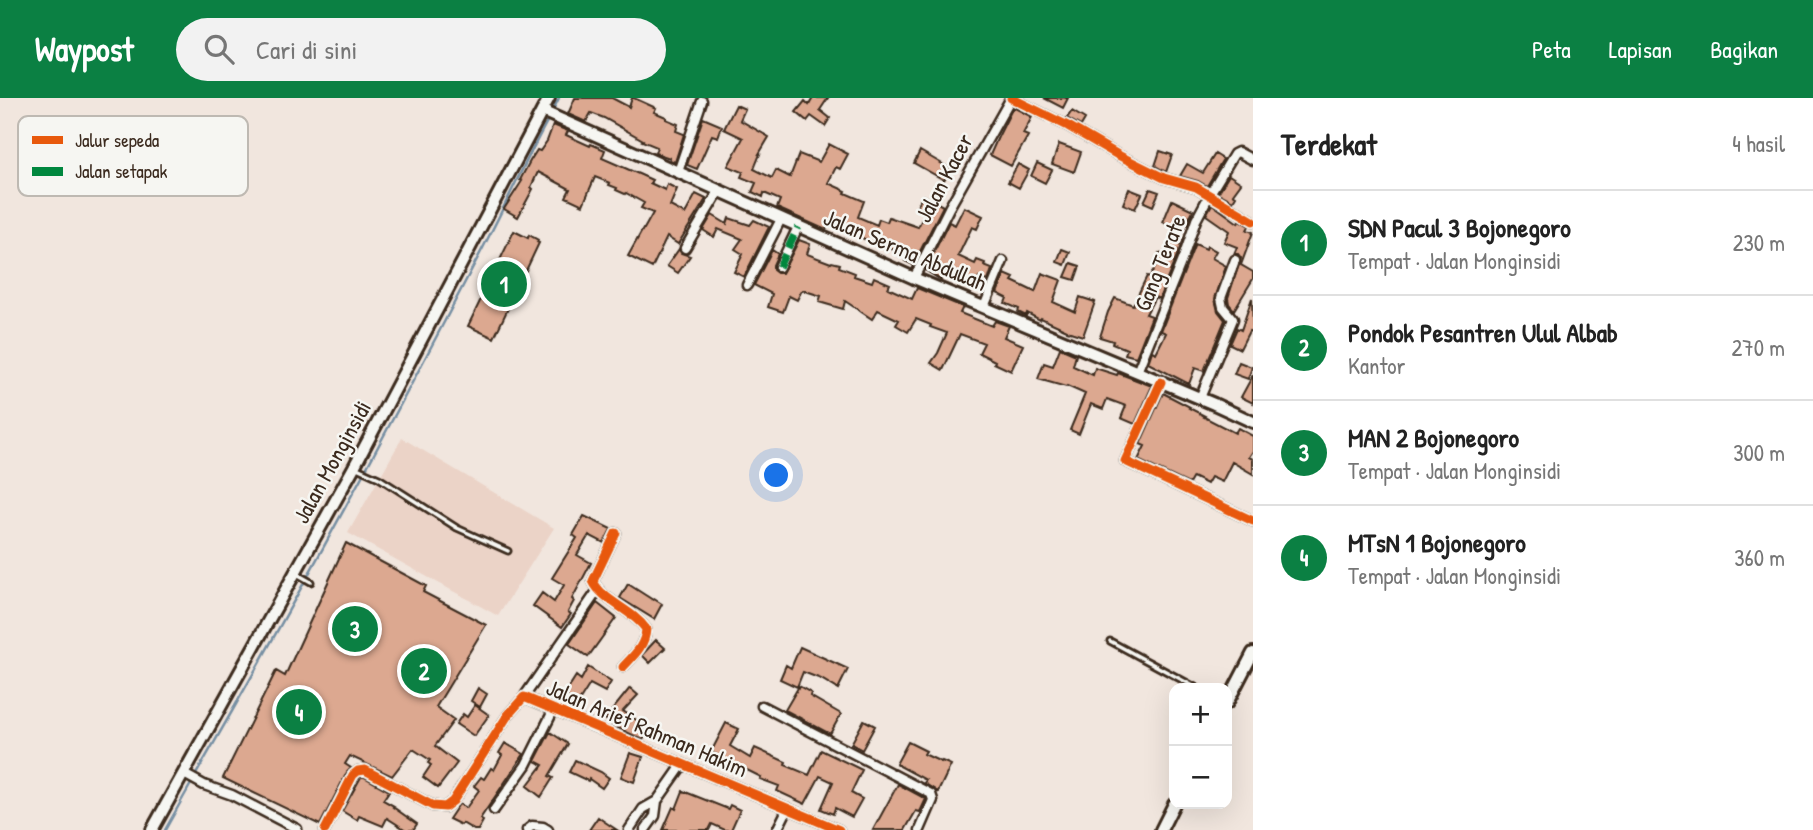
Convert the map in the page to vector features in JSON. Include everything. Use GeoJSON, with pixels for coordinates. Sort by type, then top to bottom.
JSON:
{"type":"FeatureCollection","features":[{"type":"Feature","properties":{"kind":"main road","name":"Jalan Monginsidi"},"geometry":{"type":"LineString","coordinates":[[152,830],[186,775],[356,468],[545,112],[549,98]]}},
{"type":"Feature","properties":{"kind":"main road","name":"Jalan Serma Abdullah"},"geometry":{"type":"LineString","coordinates":[[545,112],[914,278],[1253,422]]}},
{"type":"Feature","properties":{"kind":"main road"},"geometry":{"type":"LineString","coordinates":[[1232,694],[1253,653]]}},
{"type":"Feature","properties":{"kind":"main road"},"geometry":{"type":"LineString","coordinates":[[1161,830],[1172,809]]}},
{"type":"Feature","properties":{"kind":"street"},"geometry":{"type":"LineString","coordinates":[[1011,98],[1147,170],[1196,187],[1253,221]]}},
{"type":"Feature","properties":{"kind":"street","name":"Jalan Kacer"},"geometry":{"type":"LineString","coordinates":[[914,278],[949,208],[1011,98]]}},
{"type":"Feature","properties":{"kind":"street"},"geometry":{"type":"LineString","coordinates":[[678,172],[702,101]]}},
{"type":"Feature","properties":{"kind":"street","name":"Gang Terate"},"geometry":{"type":"LineString","coordinates":[[1137,372],[1192,231],[1209,196],[1234,154],[1242,153],[1253,160]]}},
{"type":"Feature","properties":{"kind":"street"},"geometry":{"type":"LineString","coordinates":[[685,248],[719,191]]}},
{"type":"Feature","properties":{"kind":"street"},"geometry":{"type":"LineString","coordinates":[[747,285],[781,219]]}},
{"type":"Feature","properties":{"kind":"street"},"geometry":{"type":"LineString","coordinates":[[779,267],[798,227]]}},
{"type":"Feature","properties":{"kind":"street"},"geometry":{"type":"LineString","coordinates":[[1199,398],[1233,319],[1223,307],[1221,298],[1235,260]]}},
{"type":"Feature","properties":{"kind":"street"},"geometry":{"type":"LineString","coordinates":[[984,307],[1003,261]]}},
{"type":"Feature","properties":{"kind":"street"},"geometry":{"type":"LineString","coordinates":[[1161,382],[1125,461],[1253,521]]}},
{"type":"Feature","properties":{"kind":"street"},"geometry":{"type":"LineString","coordinates":[[615,533],[593,580],[598,590],[634,616],[646,629],[642,646],[623,667]]}},
{"type":"Feature","properties":{"kind":"street"},"geometry":{"type":"LineString","coordinates":[[524,697],[598,590]]}},
{"type":"Feature","properties":{"kind":"street","name":"Jalan Arief Rahman Hakim"},"geometry":{"type":"LineString","coordinates":[[325,830],[353,775],[358,771],[365,770],[433,806],[445,807],[453,801],[508,715],[524,697],[839,830]]}},
{"type":"Feature","properties":{"kind":"street"},"geometry":{"type":"LineString","coordinates":[[762,706],[931,794],[933,800],[920,830]]}},
{"type":"Feature","properties":{"kind":"street"},"geometry":{"type":"LineString","coordinates":[[494,810],[526,765],[554,709]]}},
{"type":"Feature","properties":{"kind":"street"},"geometry":{"type":"LineString","coordinates":[[645,830],[654,816],[657,801],[682,764]]}},
{"type":"Feature","properties":{"kind":"street"},"geometry":{"type":"LineString","coordinates":[[186,775],[199,783],[232,795],[296,829]]}},
{"type":"Feature","properties":{"kind":"street"},"geometry":{"type":"LineString","coordinates":[[629,830],[643,809],[657,801]]}},
{"type":"Feature","properties":{"kind":"street"},"geometry":{"type":"LineString","coordinates":[[777,830],[788,808]]}},
{"type":"Feature","properties":{"kind":"street"},"geometry":{"type":"LineString","coordinates":[[527,830],[537,826],[548,830]]}},
{"type":"Feature","properties":{"kind":"lane"},"geometry":{"type":"LineString","coordinates":[[356,468],[379,478],[457,528],[508,551]]}},
{"type":"Feature","properties":{"kind":"lane"},"geometry":{"type":"LineString","coordinates":[[298,574],[311,582]]}},
{"type":"Feature","properties":{"kind":"lane"},"geometry":{"type":"LineString","coordinates":[[1110,641],[1189,683]]}},
{"type":"Feature","properties":{"kind":"shaded area"},"geometry":{"type":"Polygon","coordinates":[[[402,438],[554,528],[498,616],[348,533],[402,438]]]}},
{"type":"Feature","properties":{"kind":"building"},"geometry":{"type":"Polygon","coordinates":[[[575,98],[612,98],[629,107],[634,98],[656,108],[654,112],[678,124],[676,131],[684,134],[675,162],[655,153],[657,147],[604,118],[591,113],[586,122],[568,114],[575,98]]]}},
{"type":"Feature","properties":{"kind":"building"},"geometry":{"type":"Polygon","coordinates":[[[813,98],[828,98],[820,110],[830,118],[825,126],[811,116],[807,121],[796,112],[805,101],[809,105],[813,98]]]}},
{"type":"Feature","properties":{"kind":"building"},"geometry":{"type":"Polygon","coordinates":[[[1044,98],[1068,98],[1063,108],[1044,98]]]}},
{"type":"Feature","properties":{"kind":"building"},"geometry":{"type":"Polygon","coordinates":[[[736,105],[745,109],[740,120],[769,137],[754,169],[772,178],[776,170],[790,177],[799,154],[819,162],[829,144],[848,154],[840,169],[836,167],[828,183],[864,201],[858,217],[877,225],[879,219],[887,222],[889,217],[918,227],[925,213],[916,208],[923,195],[943,206],[913,265],[905,261],[908,255],[889,248],[888,251],[830,221],[826,230],[777,208],[780,200],[764,193],[763,197],[752,192],[756,183],[741,177],[743,172],[728,166],[743,138],[724,129],[736,105]]]}},
{"type":"Feature","properties":{"kind":"building"},"geometry":{"type":"Polygon","coordinates":[[[1013,107],[1032,117],[1023,134],[1028,136],[1011,166],[990,155],[1013,107]]]}},
{"type":"Feature","properties":{"kind":"building"},"geometry":{"type":"Polygon","coordinates":[[[1072,111],[1085,119],[1081,126],[1067,118],[1072,111]]]}},
{"type":"Feature","properties":{"kind":"building"},"geometry":{"type":"Polygon","coordinates":[[[703,118],[722,126],[718,137],[712,135],[697,169],[687,165],[703,118]]]}},
{"type":"Feature","properties":{"kind":"building"},"geometry":{"type":"Polygon","coordinates":[[[553,125],[568,131],[566,135],[605,150],[602,158],[652,180],[650,183],[665,190],[667,184],[677,189],[670,206],[685,214],[696,194],[706,199],[678,244],[667,237],[652,268],[628,256],[653,213],[641,208],[644,203],[595,177],[583,205],[566,197],[570,189],[538,172],[531,187],[533,189],[518,217],[504,209],[522,181],[520,180],[530,161],[547,141],[553,125]]]}},
{"type":"Feature","properties":{"kind":"building"},"geometry":{"type":"Polygon","coordinates":[[[1059,144],[1081,152],[1074,172],[1052,164],[1059,144]]]}},
{"type":"Feature","properties":{"kind":"building"},"geometry":{"type":"Polygon","coordinates":[[[920,151],[951,169],[944,180],[914,163],[920,151]]]}},
{"type":"Feature","properties":{"kind":"building"},"geometry":{"type":"Polygon","coordinates":[[[1160,151],[1172,155],[1166,172],[1155,166],[1160,151]]]}},
{"type":"Feature","properties":{"kind":"building"},"geometry":{"type":"Polygon","coordinates":[[[1215,154],[1223,159],[1207,186],[1180,176],[1187,164],[1203,173],[1215,154]]]}},
{"type":"Feature","properties":{"kind":"building"},"geometry":{"type":"Polygon","coordinates":[[[1037,163],[1052,170],[1045,183],[1031,176],[1037,163]]]}},
{"type":"Feature","properties":{"kind":"building"},"geometry":{"type":"Polygon","coordinates":[[[1018,164],[1029,170],[1019,188],[1008,182],[1018,164]]]}},
{"type":"Feature","properties":{"kind":"building"},"geometry":{"type":"Polygon","coordinates":[[[1229,175],[1241,183],[1233,194],[1236,196],[1233,201],[1218,193],[1229,175]]]}},
{"type":"Feature","properties":{"kind":"building"},"geometry":{"type":"Polygon","coordinates":[[[1129,189],[1142,194],[1135,209],[1123,204],[1129,189]]]}},
{"type":"Feature","properties":{"kind":"building"},"geometry":{"type":"Polygon","coordinates":[[[1150,189],[1159,192],[1153,206],[1144,202],[1150,189]]]}},
{"type":"Feature","properties":{"kind":"building"},"geometry":{"type":"Polygon","coordinates":[[[1172,200],[1193,210],[1188,221],[1184,219],[1178,230],[1163,222],[1172,200]]]}},
{"type":"Feature","properties":{"kind":"building"},"geometry":{"type":"Polygon","coordinates":[[[1212,204],[1238,223],[1239,220],[1249,226],[1247,230],[1253,232],[1241,265],[1253,272],[1253,279],[1234,310],[1228,298],[1241,258],[1234,254],[1237,247],[1224,242],[1229,231],[1206,215],[1212,204]]]}},
{"type":"Feature","properties":{"kind":"building"},"geometry":{"type":"Polygon","coordinates":[[[964,207],[983,216],[977,229],[972,227],[958,256],[975,264],[977,260],[985,263],[984,266],[992,269],[988,281],[979,278],[976,284],[963,279],[961,282],[944,274],[941,280],[925,270],[949,222],[955,225],[964,207]]]}},
{"type":"Feature","properties":{"kind":"building"},"geometry":{"type":"Polygon","coordinates":[[[712,215],[727,224],[729,218],[750,225],[754,220],[769,227],[744,277],[734,272],[743,254],[735,249],[742,239],[718,229],[714,237],[703,230],[712,215]]]}},
{"type":"Feature","properties":{"kind":"building"},"geometry":{"type":"Polygon","coordinates":[[[514,231],[528,238],[529,235],[539,243],[494,338],[468,326],[514,231]]]}},
{"type":"Feature","properties":{"kind":"building"},"geometry":{"type":"Polygon","coordinates":[[[799,240],[810,244],[807,254],[840,264],[839,267],[855,273],[854,276],[872,282],[874,277],[890,284],[888,288],[912,299],[917,288],[963,307],[960,313],[992,326],[995,321],[1009,326],[1004,337],[1023,345],[1011,371],[979,353],[984,343],[960,334],[943,370],[931,363],[947,333],[916,319],[908,332],[896,325],[899,320],[878,310],[872,319],[845,301],[843,309],[819,302],[821,296],[802,290],[797,300],[789,296],[783,312],[768,307],[772,294],[754,285],[772,250],[778,254],[773,270],[782,273],[799,240]]]}},
{"type":"Feature","properties":{"kind":"building"},"geometry":{"type":"Polygon","coordinates":[[[1170,240],[1181,245],[1178,253],[1159,299],[1155,297],[1146,314],[1152,316],[1136,357],[1125,354],[1127,349],[1100,337],[1108,312],[1115,298],[1133,305],[1147,276],[1150,277],[1157,263],[1159,253],[1164,255],[1170,240]]]}},
{"type":"Feature","properties":{"kind":"building"},"geometry":{"type":"Polygon","coordinates":[[[1195,244],[1216,251],[1212,258],[1226,266],[1215,299],[1218,311],[1225,320],[1204,371],[1195,368],[1189,384],[1148,363],[1152,351],[1156,353],[1166,333],[1161,331],[1195,244]]]}},
{"type":"Feature","properties":{"kind":"building"},"geometry":{"type":"Polygon","coordinates":[[[679,249],[681,253],[690,256],[678,273],[667,266],[679,249]]]}},
{"type":"Feature","properties":{"kind":"building"},"geometry":{"type":"Polygon","coordinates":[[[1062,249],[1070,252],[1065,265],[1057,262],[1062,249]]]}},
{"type":"Feature","properties":{"kind":"building"},"geometry":{"type":"Polygon","coordinates":[[[1071,263],[1080,266],[1075,280],[1065,277],[1071,263]]]}},
{"type":"Feature","properties":{"kind":"building"},"geometry":{"type":"Polygon","coordinates":[[[1042,273],[1061,280],[1053,302],[1075,312],[1080,297],[1095,302],[1083,336],[1041,318],[1040,320],[1027,313],[1026,316],[1018,312],[1019,309],[1005,303],[1007,298],[997,293],[1005,274],[1014,278],[1012,281],[1035,292],[1042,273]]]}},
{"type":"Feature","properties":{"kind":"building"},"geometry":{"type":"Polygon","coordinates":[[[1252,298],[1253,332],[1249,331],[1240,349],[1230,344],[1237,328],[1241,330],[1252,298]]]}},
{"type":"Feature","properties":{"kind":"building"},"geometry":{"type":"Polygon","coordinates":[[[1060,348],[1076,355],[1073,366],[1093,375],[1095,368],[1117,375],[1118,373],[1152,386],[1135,424],[1121,418],[1126,406],[1107,399],[1103,409],[1091,404],[1079,434],[1070,430],[1085,394],[1067,386],[1038,379],[1044,363],[1053,366],[1060,348]]]}},
{"type":"Feature","properties":{"kind":"building"},"geometry":{"type":"Polygon","coordinates":[[[1239,362],[1252,367],[1248,379],[1234,374],[1239,362]]]}},
{"type":"Feature","properties":{"kind":"building"},"geometry":{"type":"Polygon","coordinates":[[[1253,375],[1253,403],[1241,397],[1253,375]]]}},
{"type":"Feature","properties":{"kind":"building"},"geometry":{"type":"Polygon","coordinates":[[[1163,393],[1235,433],[1238,428],[1253,436],[1253,451],[1249,457],[1253,459],[1253,474],[1232,462],[1222,482],[1211,477],[1207,484],[1193,477],[1189,484],[1138,460],[1145,446],[1140,444],[1163,393]]]}},
{"type":"Feature","properties":{"kind":"building"},"geometry":{"type":"Polygon","coordinates":[[[584,516],[611,529],[604,543],[589,535],[577,555],[591,563],[572,599],[574,601],[568,612],[571,614],[562,627],[533,606],[542,593],[554,602],[564,585],[552,578],[577,538],[573,535],[584,516]]]}},
{"type":"Feature","properties":{"kind":"building"},"geometry":{"type":"Polygon","coordinates":[[[346,543],[426,586],[423,592],[486,625],[436,707],[454,720],[435,746],[457,763],[438,788],[423,777],[431,765],[428,763],[430,760],[413,749],[392,776],[350,756],[345,764],[351,768],[320,825],[223,778],[276,671],[285,676],[346,543]]]}},
{"type":"Feature","properties":{"kind":"building"},"geometry":{"type":"Polygon","coordinates":[[[628,584],[662,604],[654,619],[620,598],[628,584]]]}},
{"type":"Feature","properties":{"kind":"building"},"geometry":{"type":"Polygon","coordinates":[[[597,603],[616,618],[588,657],[569,644],[597,603]]]}},
{"type":"Feature","properties":{"kind":"building"},"geometry":{"type":"Polygon","coordinates":[[[656,640],[665,648],[650,663],[642,655],[656,640]]]}},
{"type":"Feature","properties":{"kind":"building"},"geometry":{"type":"Polygon","coordinates":[[[800,647],[848,669],[838,689],[803,672],[797,687],[780,679],[786,665],[791,668],[800,647]]]}},
{"type":"Feature","properties":{"kind":"building"},"geometry":{"type":"Polygon","coordinates":[[[588,667],[611,682],[605,692],[590,684],[578,703],[564,695],[576,676],[581,680],[588,667]]]}},
{"type":"Feature","properties":{"kind":"building"},"geometry":{"type":"Polygon","coordinates":[[[799,686],[811,693],[810,696],[841,714],[830,734],[785,710],[799,686]]]}},
{"type":"Feature","properties":{"kind":"building"},"geometry":{"type":"Polygon","coordinates":[[[478,688],[487,694],[480,707],[471,701],[478,688]]]}},
{"type":"Feature","properties":{"kind":"building"},"geometry":{"type":"Polygon","coordinates":[[[630,688],[638,695],[623,711],[650,729],[643,740],[605,719],[630,688]]]}},
{"type":"Feature","properties":{"kind":"building"},"geometry":{"type":"Polygon","coordinates":[[[475,705],[489,715],[474,736],[456,724],[463,714],[467,717],[475,705]]]}},
{"type":"Feature","properties":{"kind":"building"},"geometry":{"type":"Polygon","coordinates":[[[864,720],[875,726],[862,750],[851,744],[864,720]]]}},
{"type":"Feature","properties":{"kind":"building"},"geometry":{"type":"Polygon","coordinates":[[[726,723],[739,729],[730,746],[750,758],[755,748],[809,775],[821,750],[862,770],[851,793],[862,799],[852,817],[835,808],[833,814],[821,809],[833,782],[820,776],[805,804],[777,791],[779,786],[723,761],[724,759],[711,752],[726,723]]]}},
{"type":"Feature","properties":{"kind":"building"},"geometry":{"type":"Polygon","coordinates":[[[550,732],[568,744],[549,776],[553,778],[541,797],[527,786],[543,765],[535,761],[550,732]]]}},
{"type":"Feature","properties":{"kind":"building"},"geometry":{"type":"Polygon","coordinates":[[[908,742],[926,751],[924,754],[951,765],[938,792],[924,783],[926,780],[896,764],[908,742]]]}},
{"type":"Feature","properties":{"kind":"building"},"geometry":{"type":"Polygon","coordinates":[[[505,743],[524,754],[480,819],[483,821],[478,830],[449,819],[459,804],[466,808],[479,790],[474,786],[481,777],[484,779],[491,768],[494,770],[505,743]]]}},
{"type":"Feature","properties":{"kind":"building"},"geometry":{"type":"Polygon","coordinates":[[[630,753],[643,757],[634,782],[621,777],[630,753]]]}},
{"type":"Feature","properties":{"kind":"building"},"geometry":{"type":"Polygon","coordinates":[[[575,760],[609,778],[602,788],[589,779],[588,781],[569,772],[575,760]]]}},
{"type":"Feature","properties":{"kind":"building"},"geometry":{"type":"Polygon","coordinates":[[[361,777],[389,791],[383,800],[417,824],[413,830],[406,830],[387,818],[383,826],[359,816],[357,820],[342,811],[361,777]]]}},
{"type":"Feature","properties":{"kind":"building"},"geometry":{"type":"Polygon","coordinates":[[[898,784],[926,799],[920,812],[916,811],[905,830],[873,830],[898,784]]]}},
{"type":"Feature","properties":{"kind":"building"},"geometry":{"type":"Polygon","coordinates":[[[683,791],[728,809],[730,805],[740,810],[731,830],[712,824],[709,830],[663,830],[683,791]]]}},
{"type":"Feature","properties":{"kind":"building"},"geometry":{"type":"Polygon","coordinates":[[[598,817],[605,822],[617,830],[589,830],[598,817]]]}},
{"type":"Feature","properties":{"kind":"waterway"},"geometry":{"type":"LineString","coordinates":[[553,110],[559,98]]}},
{"type":"Feature","properties":{"kind":"waterway"},"geometry":{"type":"LineString","coordinates":[[195,776],[372,457],[550,116]]}},
{"type":"Feature","properties":{"kind":"waterway"},"geometry":{"type":"LineString","coordinates":[[165,830],[192,782]]}},
{"type":"Feature","properties":{"kind":"marked path"},"geometry":{"type":"LineString","coordinates":[[779,267],[798,227]]}},
{"type":"Feature","properties":{"kind":"cycle path"},"geometry":{"type":"LineString","coordinates":[[1011,98],[1164,178],[1196,187],[1253,221]]}},
{"type":"Feature","properties":{"kind":"cycle path"},"geometry":{"type":"LineString","coordinates":[[1161,382],[1125,461],[1253,521]]}},
{"type":"Feature","properties":{"kind":"cycle path"},"geometry":{"type":"LineString","coordinates":[[616,533],[593,581],[603,594],[646,629],[641,645],[623,667]]}},
{"type":"Feature","properties":{"kind":"cycle path"},"geometry":{"type":"LineString","coordinates":[[325,830],[353,775],[358,771],[365,770],[433,806],[445,807],[453,801],[508,715],[524,697],[839,830]]}},
{"type":"Feature","properties":{"kind":"place","name":"SDN Pacul 3 Bojonegoro"},"geometry":{"type":"Point","coordinates":[504,284]}},
{"type":"Feature","properties":{"kind":"place","name":"MAN 2 Bojonegoro"},"geometry":{"type":"Point","coordinates":[355,629]}},
{"type":"Feature","properties":{"kind":"place","name":"Pondok Pesantren Ulul Albab"},"geometry":{"type":"Point","coordinates":[424,671]}},
{"type":"Feature","properties":{"kind":"place","name":"MTsN 1 Bojonegoro"},"geometry":{"type":"Point","coordinates":[299,712]}}]}
